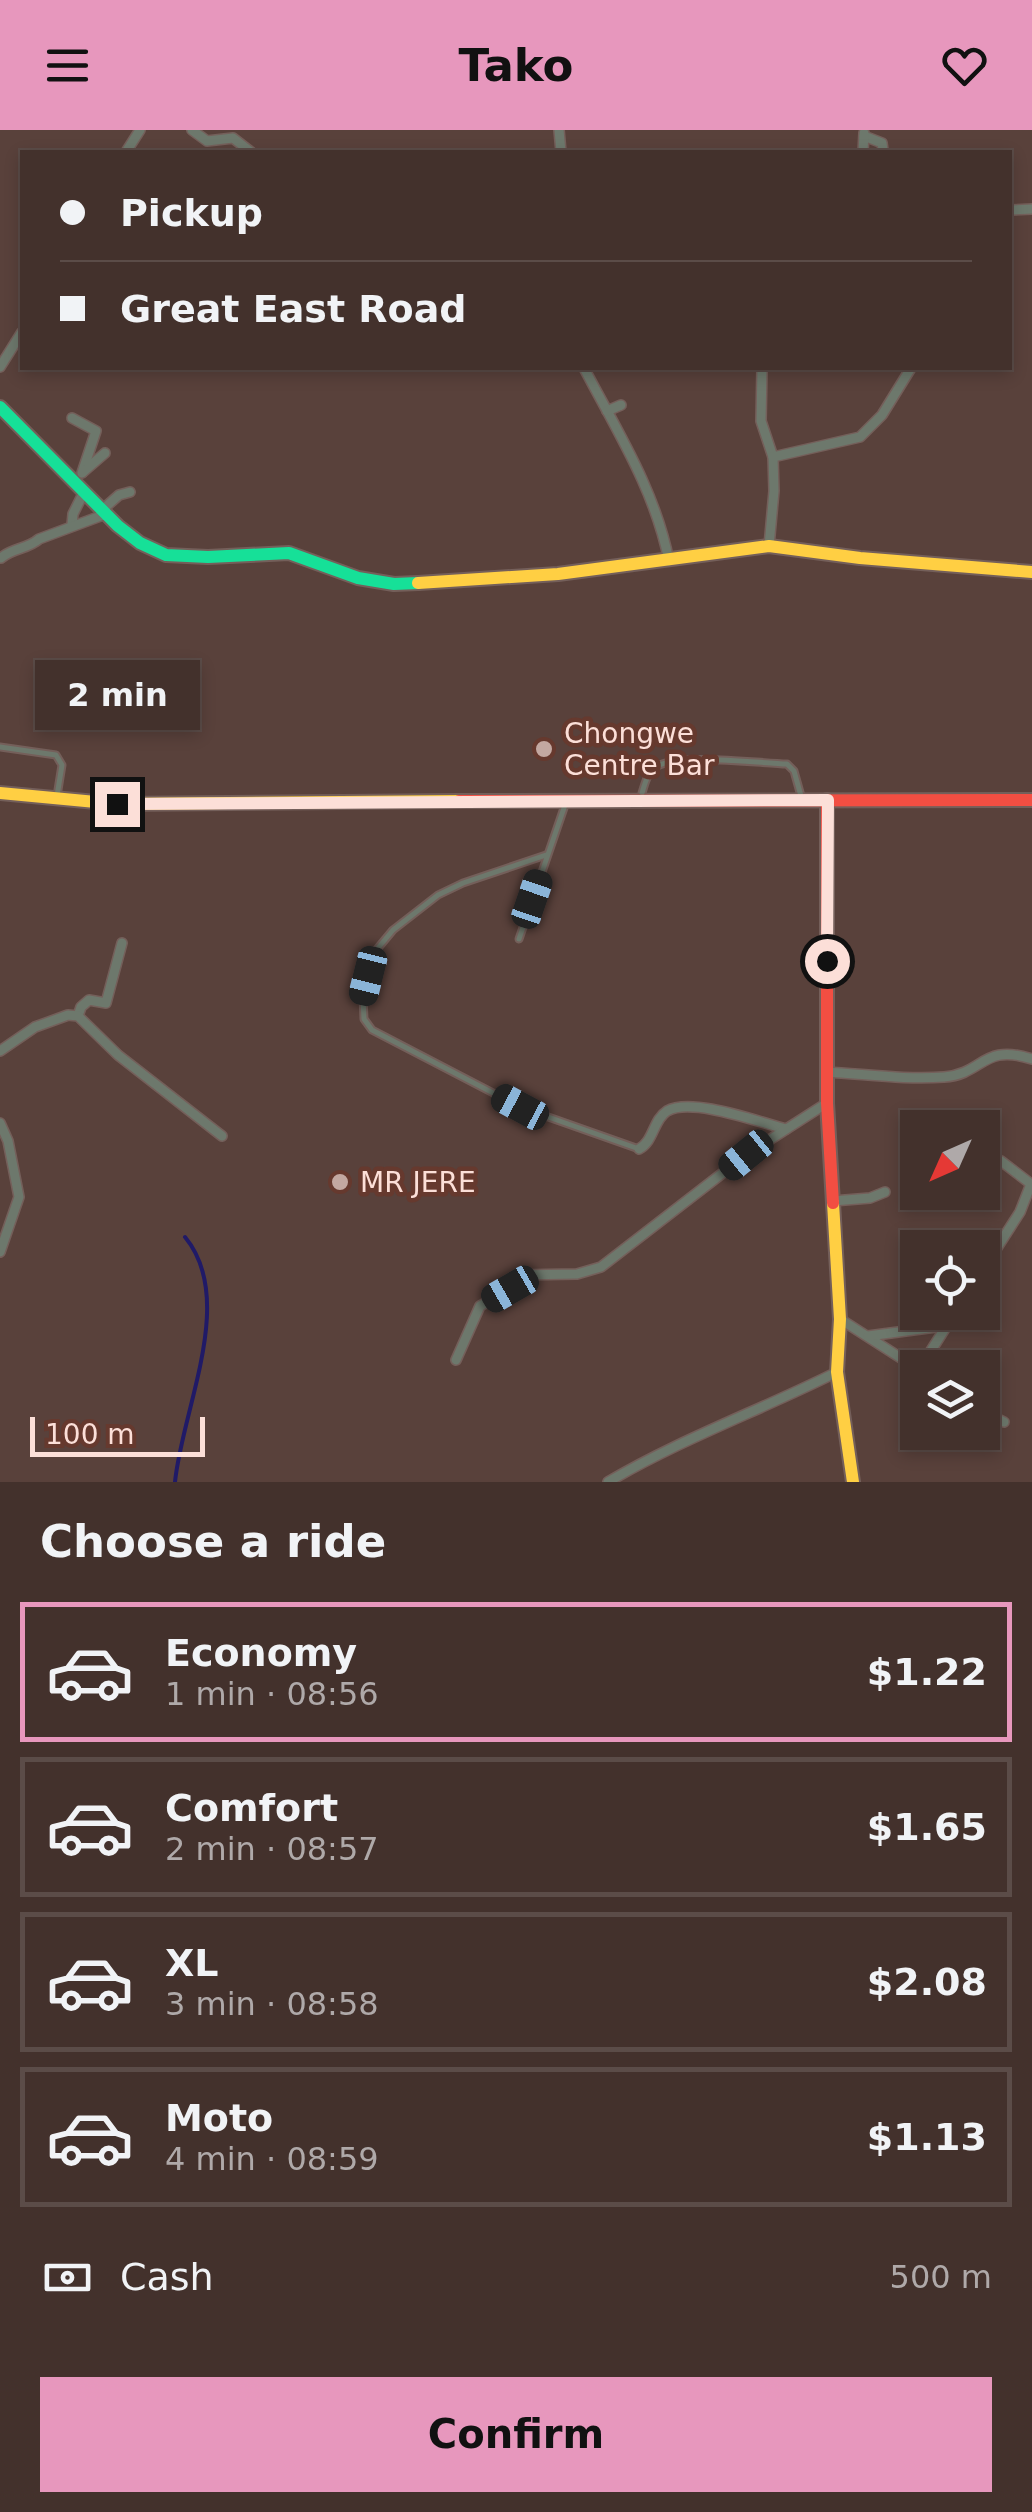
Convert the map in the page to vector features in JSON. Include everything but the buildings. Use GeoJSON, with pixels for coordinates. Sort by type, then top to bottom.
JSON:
{"type":"FeatureCollection","features":[{"type":"Feature","properties":{"kind":"main road"},"geometry":{"type":"LineString","coordinates":[[0,407],[77,476],[84,492],[104,512],[140,543],[166,555],[289,553],[358,578],[394,584],[558,574],[768,546],[1032,572]]}},
{"type":"Feature","properties":{"kind":"main road"},"geometry":{"type":"LineString","coordinates":[[0,793],[117,804],[1032,800]]}},
{"type":"Feature","properties":{"kind":"main road"},"geometry":{"type":"LineString","coordinates":[[828,800],[827,1102],[840,1320],[837,1372],[853,1482]]}},
{"type":"Feature","properties":{"kind":"street"},"geometry":{"type":"LineString","coordinates":[[192,130],[207,141],[233,138],[248,150]]}},
{"type":"Feature","properties":{"kind":"street"},"geometry":{"type":"LineString","coordinates":[[864,133],[882,143],[882,150]]}},
{"type":"Feature","properties":{"kind":"street"},"geometry":{"type":"LineString","coordinates":[[0,367],[20,335]]}},
{"type":"Feature","properties":{"kind":"street"},"geometry":{"type":"LineString","coordinates":[[585,370],[646,484],[669,561]]}},
{"type":"Feature","properties":{"kind":"street"},"geometry":{"type":"LineString","coordinates":[[759,370],[761,421],[772,457],[774,491],[768,546]]}},
{"type":"Feature","properties":{"kind":"street"},"geometry":{"type":"LineString","coordinates":[[772,457],[860,437],[882,415],[910,370]]}},
{"type":"Feature","properties":{"kind":"street"},"geometry":{"type":"LineString","coordinates":[[607,411],[621,405]]}},
{"type":"Feature","properties":{"kind":"street"},"geometry":{"type":"LineString","coordinates":[[72,418],[96,431],[77,476]]}},
{"type":"Feature","properties":{"kind":"street"},"geometry":{"type":"LineString","coordinates":[[77,476],[104,453]]}},
{"type":"Feature","properties":{"kind":"street"},"geometry":{"type":"LineString","coordinates":[[72,526],[73,514],[84,492]]}},
{"type":"Feature","properties":{"kind":"street"},"geometry":{"type":"LineString","coordinates":[[1,558],[104,512],[119,495],[130,492]]}},
{"type":"Feature","properties":{"kind":"street"},"geometry":{"type":"LineString","coordinates":[[78,1016],[80,1007],[90,1000],[106,1003],[122,943]]}},
{"type":"Feature","properties":{"kind":"street"},"geometry":{"type":"LineString","coordinates":[[0,1051],[36,1027],[68,1014],[78,1016],[118,1055],[222,1136]]}},
{"type":"Feature","properties":{"kind":"street"},"geometry":{"type":"LineString","coordinates":[[827,1072],[945,1077],[1000,1053],[1032,1058]]}},
{"type":"Feature","properties":{"kind":"street"},"geometry":{"type":"LineString","coordinates":[[456,1360],[480,1306],[510,1289],[516,1275],[577,1274],[600,1267],[746,1155],[827,1102]]}},
{"type":"Feature","properties":{"kind":"street"},"geometry":{"type":"LineString","coordinates":[[639,1149],[646,1146],[662,1114],[674,1108],[700,1108],[786,1129]]}},
{"type":"Feature","properties":{"kind":"street"},"geometry":{"type":"LineString","coordinates":[[0,1123],[8,1141],[19,1197],[0,1252]]}},
{"type":"Feature","properties":{"kind":"street"},"geometry":{"type":"LineString","coordinates":[[1000,1243],[1020,1212],[1031,1184],[1001,1161]]}},
{"type":"Feature","properties":{"kind":"street"},"geometry":{"type":"LineString","coordinates":[[832,1200],[870,1198],[885,1192]]}},
{"type":"Feature","properties":{"kind":"street"},"geometry":{"type":"LineString","coordinates":[[840,1320],[900,1356]]}},
{"type":"Feature","properties":{"kind":"street"},"geometry":{"type":"LineString","coordinates":[[868,1336],[909,1330]]}},
{"type":"Feature","properties":{"kind":"street"},"geometry":{"type":"LineString","coordinates":[[608,1482],[680,1441],[756,1412],[837,1372]]}},
{"type":"Feature","properties":{"kind":"street"},"geometry":{"type":"LineString","coordinates":[[1000,1420],[1004,1422]]}},
{"type":"Feature","properties":{"kind":"lane"},"geometry":{"type":"LineString","coordinates":[[0,746],[56,755],[62,765],[57,799]]}},
{"type":"Feature","properties":{"kind":"lane"},"geometry":{"type":"LineString","coordinates":[[639,801],[649,773],[656,766],[680,760],[787,764],[794,771],[802,799]]}},
{"type":"Feature","properties":{"kind":"lane"},"geometry":{"type":"LineString","coordinates":[[519,939],[566,802]]}},
{"type":"Feature","properties":{"kind":"lane"},"geometry":{"type":"LineString","coordinates":[[546,855],[463,882],[438,895],[393,930],[373,954],[363,997],[364,1019],[372,1030],[520,1107],[639,1149]]}},
{"type":"Feature","properties":{"kind":"waterway"},"geometry":{"type":"LineString","coordinates":[[175,1482],[207,1323],[200,1263],[185,1237]]}},
{"type":"Feature","properties":{"kind":"traffic: fast"},"geometry":{"type":"LineString","coordinates":[[0,407],[118,526],[140,543],[166,555],[289,553],[358,578],[418,583]]}},
{"type":"Feature","properties":{"kind":"traffic: slow"},"geometry":{"type":"LineString","coordinates":[[418,583],[558,574],[769,546],[1032,572]]}},
{"type":"Feature","properties":{"kind":"traffic: slow"},"geometry":{"type":"LineString","coordinates":[[0,793],[117,804],[459,801]]}},
{"type":"Feature","properties":{"kind":"traffic: slow"},"geometry":{"type":"LineString","coordinates":[[833,1203],[840,1319],[837,1372],[853,1482]]}},
{"type":"Feature","properties":{"kind":"traffic: jam"},"geometry":{"type":"LineString","coordinates":[[827,800],[827,1103],[833,1203]]}},
{"type":"Feature","properties":{"kind":"traffic: jam"},"geometry":{"type":"LineString","coordinates":[[459,801],[1032,800]]}},
{"type":"Feature","properties":{"kind":"place","name":"Chongwe Centre Bar"},"geometry":{"type":"Point","coordinates":[544,749]}},
{"type":"Feature","properties":{"kind":"place","name":"MR JERE"},"geometry":{"type":"Point","coordinates":[340,1182]}},
{"type":"Feature","properties":{"kind":"route"},"geometry":{"type":"LineString","coordinates":[[117,804],[828,800],[827,961]]}}]}
